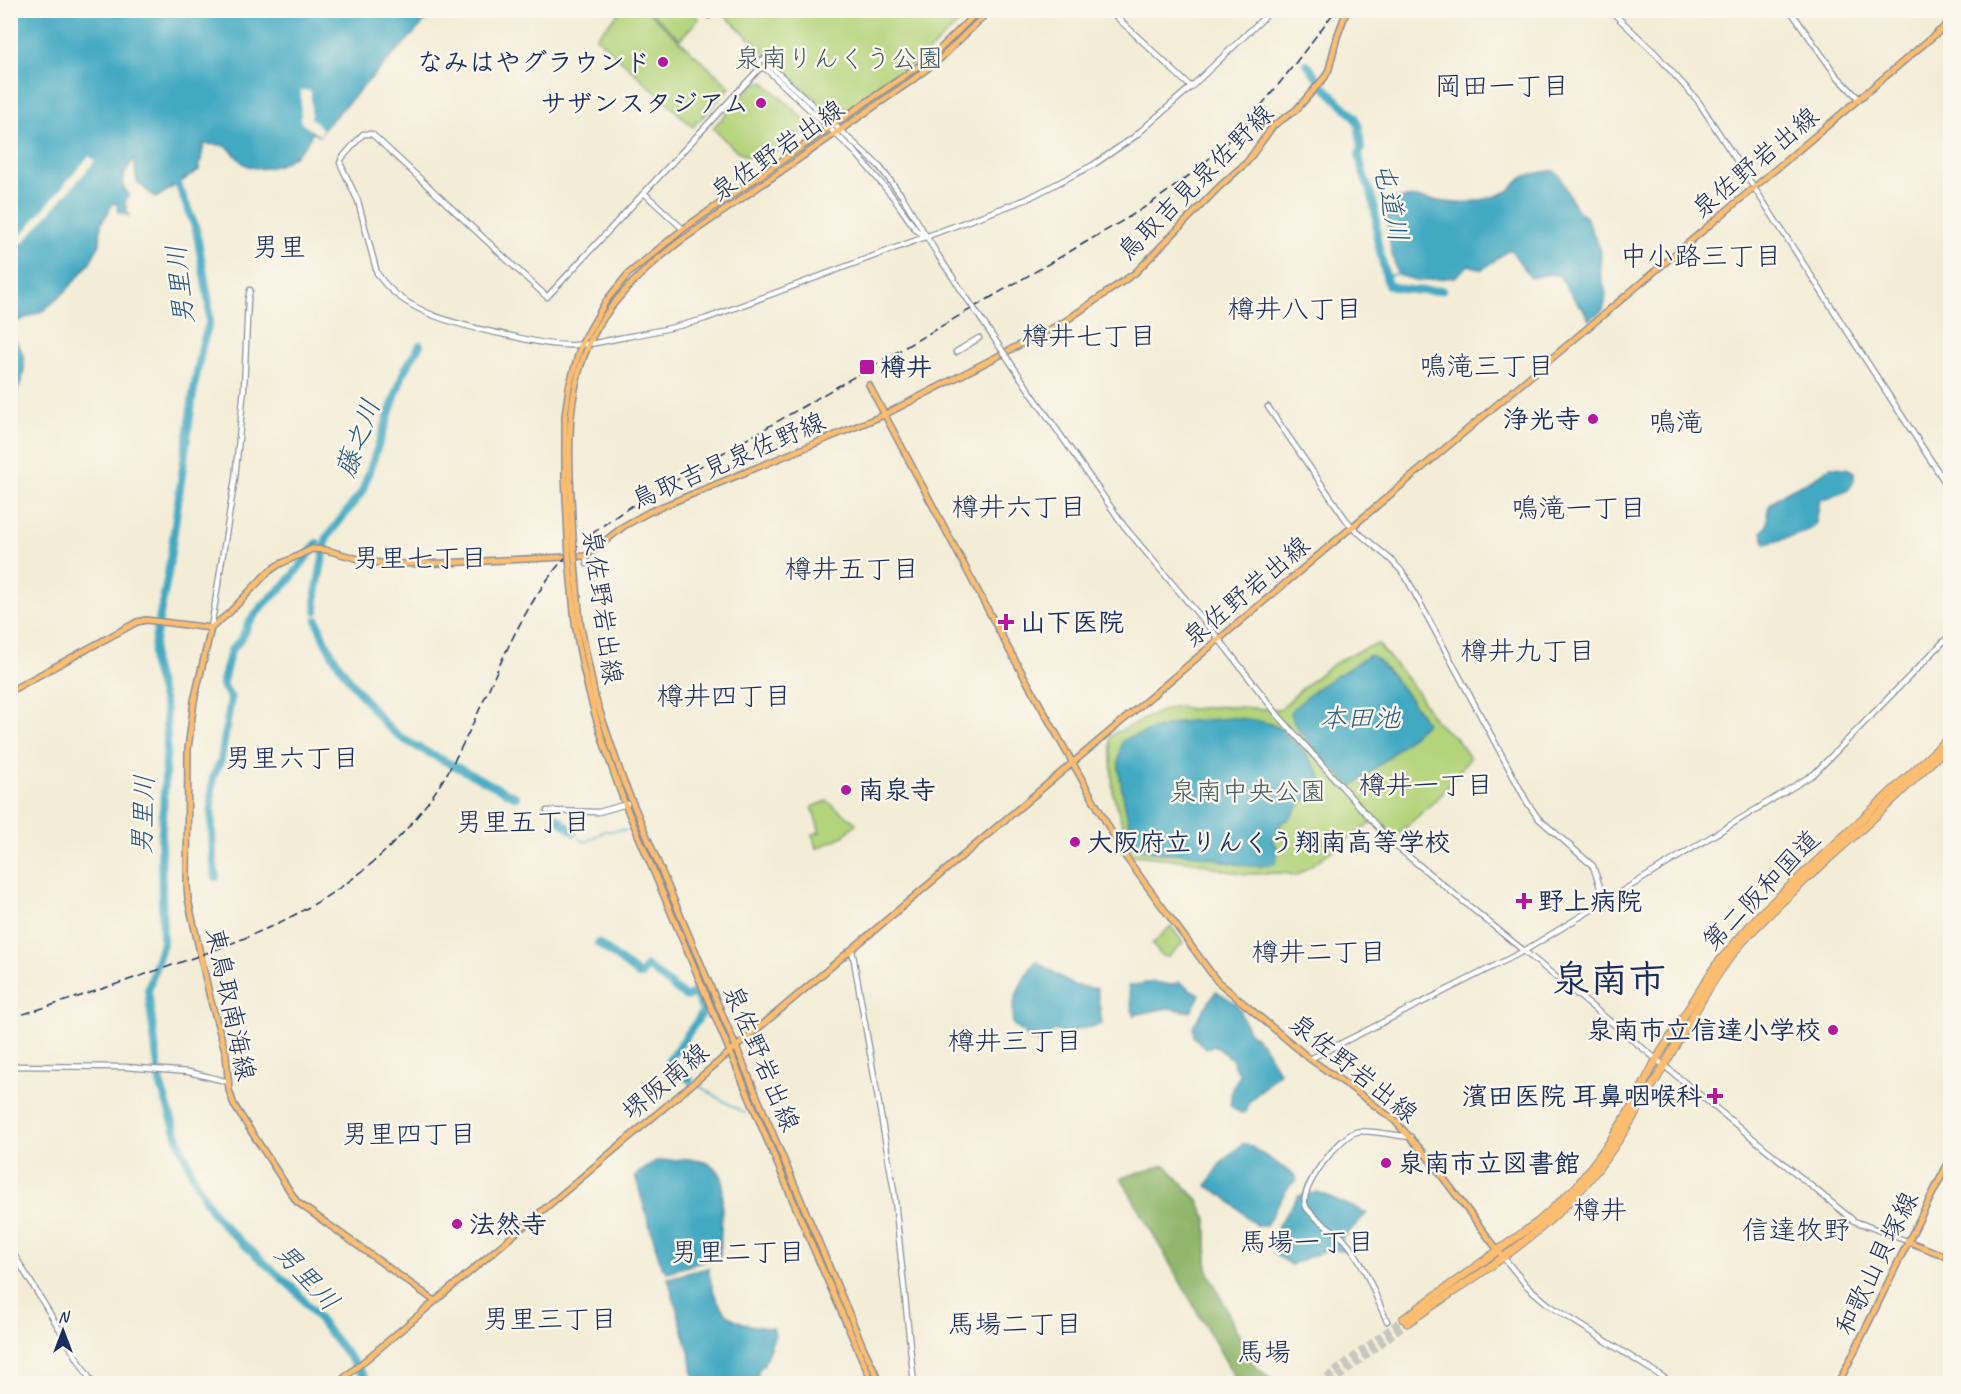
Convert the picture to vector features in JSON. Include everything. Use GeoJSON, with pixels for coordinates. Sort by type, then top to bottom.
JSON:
{"type":"FeatureCollection","features":[{"type":"Feature","properties":{"kind":"highway","name":"第二阪和国道"},"geometry":{"type":"LineString","coordinates":[[1501,1254],[1539,1221],[1590,1170],[1633,1105],[1656,1060],[1716,965],[1739,936],[1950,737]]}},
{"type":"Feature","properties":{"kind":"highway","name":"第二阪和国道"},"geometry":{"type":"LineString","coordinates":[[1405,1321],[1546,1224],[1587,1183],[1611,1152],[1664,1066],[1709,985],[1751,932],[1950,744]]}},
{"type":"Feature","properties":{"kind":"main road","name":"泉佐野岩出線"},"geometry":{"type":"LineString","coordinates":[[873,1383],[610,766],[590,699],[578,623],[565,416],[569,387],[581,345],[606,301],[628,274],[683,229],[933,56],[979,10]]}},
{"type":"Feature","properties":{"kind":"main road","name":"泉佐野岩出線"},"geometry":{"type":"LineString","coordinates":[[568,476],[570,416],[579,369],[595,328],[609,307],[649,264],[941,58],[990,10]]}},
{"type":"Feature","properties":{"kind":"main road","name":"鳥取吉見泉佐野線"},"geometry":{"type":"LineString","coordinates":[[586,556],[624,526],[669,502],[884,415],[1064,322],[1135,273],[1246,162],[1273,126],[1296,110],[1324,77],[1347,10]]}},
{"type":"Feature","properties":{"kind":"main road","name":"泉佐野岩出線"},"geometry":{"type":"LineString","coordinates":[[1501,1254],[1411,1137],[1386,1114],[1310,1059],[1217,981],[1125,856],[1073,762],[1950,22]]}},
{"type":"Feature","properties":{"kind":"main road"},"geometry":{"type":"LineString","coordinates":[[868,385],[1007,646],[1073,762]]}},
{"type":"Feature","properties":{"kind":"main road"},"geometry":{"type":"LineString","coordinates":[[10,691],[137,622],[146,620],[208,628],[229,613],[267,573],[278,565],[314,549],[370,562],[393,564],[586,556]]}},
{"type":"Feature","properties":{"kind":"main road","name":"泉佐野岩出線"},"geometry":{"type":"LineString","coordinates":[[578,623],[595,697],[632,802],[864,1349],[881,1383]]}},
{"type":"Feature","properties":{"kind":"main road","name":"東鳥取南海線"},"geometry":{"type":"LineString","coordinates":[[208,628],[194,700],[188,749],[187,885],[210,998],[226,1054],[234,1105],[297,1202],[435,1301]]}},
{"type":"Feature","properties":{"kind":"main road","name":"堺阪南線"},"geometry":{"type":"LineString","coordinates":[[337,1383],[1073,762]]}},
{"type":"Feature","properties":{"kind":"main road","name":"和歌山貝塚線"},"geometry":{"type":"LineString","coordinates":[[1838,1383],[1867,1328],[1907,1240],[1950,1160]]}},
{"type":"Feature","properties":{"kind":"main road"},"geometry":{"type":"LineString","coordinates":[[1907,1240],[1950,1258]]}},
{"type":"Feature","properties":{"kind":"street"},"geometry":{"type":"LineString","coordinates":[[703,10],[709,16]]}},
{"type":"Feature","properties":{"kind":"street"},"geometry":{"type":"LineString","coordinates":[[1109,10],[1191,87]]}},
{"type":"Feature","properties":{"kind":"street"},"geometry":{"type":"LineString","coordinates":[[1272,10],[1191,87],[1134,137],[1094,165],[1027,199],[926,237],[705,319],[675,328],[588,344],[543,343],[447,322],[392,290],[377,273],[358,201],[340,163],[363,134],[372,134],[547,297],[765,67],[879,166],[902,196],[926,237],[939,257],[1124,526],[1219,639],[1277,714],[1392,843],[1854,1221],[1907,1240]]}},
{"type":"Feature","properties":{"kind":"street"},"geometry":{"type":"LineString","coordinates":[[1610,10],[1686,86],[1717,129],[1950,490]]}},
{"type":"Feature","properties":{"kind":"street"},"geometry":{"type":"LineString","coordinates":[[1790,10],[1836,75],[1859,99]]}},
{"type":"Feature","properties":{"kind":"street"},"geometry":{"type":"LineString","coordinates":[[644,193],[683,229]]}},
{"type":"Feature","properties":{"kind":"street"},"geometry":{"type":"LineString","coordinates":[[208,628],[236,477],[250,290]]}},
{"type":"Feature","properties":{"kind":"street"},"geometry":{"type":"LineString","coordinates":[[956,352],[979,338]]}},
{"type":"Feature","properties":{"kind":"street"},"geometry":{"type":"LineString","coordinates":[[1268,407],[1352,528],[1390,558],[1406,577],[1527,802],[1538,818],[1593,866],[1605,902]]}},
{"type":"Feature","properties":{"kind":"street"},"geometry":{"type":"LineString","coordinates":[[586,556],[587,564]]}},
{"type":"Feature","properties":{"kind":"street"},"geometry":{"type":"LineString","coordinates":[[1310,1059],[1524,951],[1814,774],[1950,635]]}},
{"type":"Feature","properties":{"kind":"street"},"geometry":{"type":"LineString","coordinates":[[547,811],[599,812],[632,802]]}},
{"type":"Feature","properties":{"kind":"street"},"geometry":{"type":"LineString","coordinates":[[852,949],[894,1191],[914,1383]]}},
{"type":"Feature","properties":{"kind":"street"},"geometry":{"type":"LineString","coordinates":[[10,1066],[126,1067],[189,1072],[229,1082]]}},
{"type":"Feature","properties":{"kind":"street"},"geometry":{"type":"LineString","coordinates":[[1387,1322],[1365,1271],[1354,1252],[1345,1240],[1312,1215],[1305,1204],[1305,1197],[1319,1168],[1346,1137],[1357,1132],[1411,1137]]}},
{"type":"Feature","properties":{"kind":"street"},"geometry":{"type":"LineString","coordinates":[[10,1248],[93,1383]]}},
{"type":"Feature","properties":{"kind":"street"},"geometry":{"type":"LineString","coordinates":[[1501,1254],[1527,1286],[1549,1305],[1674,1383]]}},
{"type":"Feature","properties":{"kind":"green space","name":"なみはやグラウンド"},"geometry":{"type":"Polygon","coordinates":[[[621,11],[647,11],[730,87],[693,127],[596,37],[621,11]]]}},
{"type":"Feature","properties":{"kind":"green space"},"geometry":{"type":"Polygon","coordinates":[[[649,11],[690,11],[699,19],[680,39],[649,11]]]}},
{"type":"Feature","properties":{"kind":"green space","name":"泉南りんくう公園"},"geometry":{"type":"Polygon","coordinates":[[[720,11],[971,11],[925,55],[840,115],[831,114],[720,11]]]}},
{"type":"Feature","properties":{"kind":"green space","name":"サザンスタジアム"},"geometry":{"type":"Polygon","coordinates":[[[764,82],[809,124],[808,128],[777,151],[768,156],[751,158],[734,149],[713,128],[755,83],[764,82]]]}},
{"type":"Feature","properties":{"kind":"green space","name":"泉南中央公園"},"geometry":{"type":"Polygon","coordinates":[[[1378,644],[1413,686],[1435,720],[1456,738],[1470,758],[1441,795],[1392,840],[1374,821],[1296,876],[1285,873],[1246,874],[1196,862],[1127,854],[1122,839],[1122,823],[1113,794],[1110,737],[1166,709],[1180,706],[1190,709],[1217,707],[1281,709],[1325,670],[1350,655],[1378,644]]]}},
{"type":"Feature","properties":{"kind":"green space"},"geometry":{"type":"Polygon","coordinates":[[[827,801],[856,823],[844,836],[816,849],[813,834],[820,832],[812,807],[827,801]]]}},
{"type":"Feature","properties":{"kind":"green space"},"geometry":{"type":"Polygon","coordinates":[[[1171,926],[1183,943],[1168,957],[1162,956],[1152,944],[1171,926]]]}},
{"type":"Feature","properties":{"kind":"green space"},"geometry":{"type":"Polygon","coordinates":[[[1165,1165],[1197,1199],[1207,1219],[1207,1269],[1253,1364],[1275,1383],[1238,1383],[1121,1178],[1165,1165]]]}},
{"type":"Feature","properties":{"kind":"water"},"geometry":{"type":"Polygon","coordinates":[[[10,11],[435,11],[323,129],[320,136],[312,132],[302,148],[286,161],[267,168],[257,168],[245,165],[227,147],[204,144],[199,170],[156,198],[137,182],[134,158],[124,175],[123,186],[129,195],[125,202],[129,216],[119,212],[117,204],[112,203],[101,223],[100,244],[88,265],[66,291],[44,310],[11,324],[10,11]]]}},
{"type":"Feature","properties":{"kind":"water"},"geometry":{"type":"Polygon","coordinates":[[[1550,171],[1560,176],[1576,209],[1586,217],[1601,251],[1600,271],[1606,294],[1605,303],[1603,310],[1589,320],[1559,275],[1549,274],[1531,278],[1510,249],[1482,270],[1469,265],[1455,277],[1418,281],[1398,275],[1388,227],[1389,208],[1392,201],[1416,198],[1450,203],[1476,201],[1508,191],[1525,176],[1550,171]]]}},
{"type":"Feature","properties":{"kind":"water"},"geometry":{"type":"Polygon","coordinates":[[[11,334],[22,353],[24,369],[20,386],[11,405],[11,334]]]}},
{"type":"Feature","properties":{"kind":"water"},"geometry":{"type":"Polygon","coordinates":[[[1830,467],[1847,468],[1854,472],[1854,479],[1849,489],[1820,500],[1816,522],[1812,528],[1765,544],[1762,532],[1767,525],[1770,505],[1783,493],[1816,477],[1830,467]]]}},
{"type":"Feature","properties":{"kind":"water","name":"本田池"},"geometry":{"type":"Polygon","coordinates":[[[1370,655],[1391,674],[1426,723],[1352,787],[1307,741],[1290,712],[1317,688],[1370,655]]]}},
{"type":"Feature","properties":{"kind":"water"},"geometry":{"type":"Polygon","coordinates":[[[1232,718],[1262,722],[1275,726],[1287,734],[1288,739],[1297,744],[1309,758],[1326,790],[1308,799],[1287,821],[1283,821],[1272,841],[1278,852],[1274,864],[1244,865],[1196,855],[1147,851],[1132,845],[1120,779],[1119,753],[1122,742],[1127,738],[1179,722],[1232,718]]]}},
{"type":"Feature","properties":{"kind":"water"},"geometry":{"type":"Polygon","coordinates":[[[1036,961],[1073,985],[1097,989],[1102,1024],[1076,1029],[1070,1037],[1055,1030],[1039,1043],[1035,1039],[1030,1041],[1013,1024],[1013,1007],[1018,990],[1036,961]]]}},
{"type":"Feature","properties":{"kind":"water"},"geometry":{"type":"Polygon","coordinates":[[[1154,982],[1171,985],[1179,982],[1200,995],[1191,1012],[1168,1008],[1133,1015],[1128,986],[1154,982]]]}},
{"type":"Feature","properties":{"kind":"water"},"geometry":{"type":"Polygon","coordinates":[[[1216,991],[1235,1003],[1250,1033],[1264,1045],[1279,1072],[1248,1103],[1245,1112],[1240,1113],[1230,1105],[1232,1089],[1240,1074],[1234,1067],[1233,1060],[1214,1045],[1206,1049],[1194,1037],[1193,1026],[1216,991]]]}},
{"type":"Feature","properties":{"kind":"water"},"geometry":{"type":"Polygon","coordinates":[[[1242,1144],[1247,1144],[1295,1175],[1297,1180],[1289,1186],[1266,1225],[1257,1226],[1224,1196],[1207,1186],[1219,1165],[1242,1144]]]}},
{"type":"Feature","properties":{"kind":"water"},"geometry":{"type":"Polygon","coordinates":[[[688,1159],[710,1164],[718,1170],[723,1181],[720,1257],[667,1272],[661,1265],[635,1175],[656,1161],[688,1159]]]}},
{"type":"Feature","properties":{"kind":"water"},"geometry":{"type":"Polygon","coordinates":[[[1318,1192],[1367,1213],[1340,1241],[1348,1252],[1326,1251],[1291,1265],[1274,1254],[1278,1226],[1298,1196],[1318,1192]]]}},
{"type":"Feature","properties":{"kind":"water"},"geometry":{"type":"Polygon","coordinates":[[[708,1268],[715,1295],[727,1313],[745,1324],[773,1328],[775,1334],[763,1366],[759,1368],[757,1377],[759,1383],[694,1383],[691,1359],[668,1278],[708,1268]]]}},
{"type":"Feature","properties":{"kind":"pier"},"geometry":{"type":"Polygon","coordinates":[[[301,90],[311,91],[311,118],[323,129],[320,136],[301,123],[301,90]]]}},
{"type":"Feature","properties":{"kind":"pier"},"geometry":{"type":"Polygon","coordinates":[[[89,156],[95,161],[23,243],[17,240],[89,156]]]}},
{"type":"Feature","properties":{"kind":"waterway","name":"屯道川"},"geometry":{"type":"LineString","coordinates":[[1307,64],[1318,79]]}},
{"type":"Feature","properties":{"kind":"waterway","name":"屯道川"},"geometry":{"type":"LineString","coordinates":[[1323,86],[1354,116],[1359,127],[1361,149],[1359,155],[1372,196],[1377,239],[1388,285],[1401,289],[1442,290]]}},
{"type":"Feature","properties":{"kind":"waterway","name":"男里川"},"geometry":{"type":"LineString","coordinates":[[178,184],[196,229],[209,303],[209,324],[194,388],[168,574],[154,646],[153,664],[166,710],[167,744],[161,846],[163,943],[148,990],[160,1083],[181,1147],[213,1213],[228,1230],[296,1291],[371,1384]]}},
{"type":"Feature","properties":{"kind":"waterway"},"geometry":{"type":"LineString","coordinates":[[1386,277],[1398,273]]}},
{"type":"Feature","properties":{"kind":"waterway","name":"藤之川"},"geometry":{"type":"LineString","coordinates":[[316,611],[316,593],[327,537],[362,492],[404,371],[420,345]]}},
{"type":"Feature","properties":{"kind":"waterway"},"geometry":{"type":"LineString","coordinates":[[216,877],[211,802],[213,777],[221,760],[231,698],[222,685],[231,650],[242,638],[248,624],[263,605],[288,582],[317,543]]}},
{"type":"Feature","properties":{"kind":"waterway","name":"藤之川"},"geometry":{"type":"LineString","coordinates":[[317,620],[328,648],[385,724],[400,737],[419,748],[516,797]]}},
{"type":"Feature","properties":{"kind":"waterway","name":"藤之川"},"geometry":{"type":"LineString","coordinates":[[555,816],[574,832]]}},
{"type":"Feature","properties":{"kind":"waterway"},"geometry":{"type":"LineString","coordinates":[[579,838],[585,842],[605,831],[626,830]]}},
{"type":"Feature","properties":{"kind":"waterway","name":"藤之川"},"geometry":{"type":"LineString","coordinates":[[598,943],[639,975],[647,966],[684,996],[687,997],[694,992],[703,1011],[702,1014],[668,1062],[676,1071],[690,1080]]}},
{"type":"Feature","properties":{"kind":"waterway","name":"藤之川"},"geometry":{"type":"LineString","coordinates":[[698,1085],[745,1113]]}},
{"type":"Feature","properties":{"kind":"tunnel"},"geometry":{"type":"LineString","coordinates":[[1318,1384],[1403,1319]]}},
{"type":"Feature","properties":{"kind":"tunnel"},"geometry":{"type":"LineString","coordinates":[[1330,1384],[1407,1323]]}},
{"type":"Feature","properties":{"kind":"railway"},"geometry":{"type":"LineString","coordinates":[[10,1018],[205,954],[286,919],[323,899],[357,875],[389,847],[419,814],[446,775],[524,616],[557,567],[582,542],[630,507],[1165,194],[1203,164],[1242,127],[1284,78],[1336,10]]}},
{"type":"Feature","properties":{"kind":"place","name":"なみはやグラウンド"},"geometry":{"type":"Point","coordinates":[663,62]}},
{"type":"Feature","properties":{"kind":"place","name":"サザンスタジアム"},"geometry":{"type":"Point","coordinates":[761,103]}},
{"type":"Feature","properties":{"kind":"place","name":"樽井"},"geometry":{"type":"Point","coordinates":[867,367]}},
{"type":"Feature","properties":{"kind":"place","name":"浄光寺"},"geometry":{"type":"Point","coordinates":[1593,419]}},
{"type":"Feature","properties":{"kind":"place","name":"山下医院"},"geometry":{"type":"Point","coordinates":[1006,622]}},
{"type":"Feature","properties":{"kind":"place","name":"南泉寺"},"geometry":{"type":"Point","coordinates":[846,790]}},
{"type":"Feature","properties":{"kind":"place","name":"大阪府立りんくう翔南高等学校"},"geometry":{"type":"Point","coordinates":[1075,842]}},
{"type":"Feature","properties":{"kind":"place","name":"野上病院"},"geometry":{"type":"Point","coordinates":[1524,901]}},
{"type":"Feature","properties":{"kind":"place","name":"泉南市立信達小学校"},"geometry":{"type":"Point","coordinates":[1833,1030]}},
{"type":"Feature","properties":{"kind":"place","name":"濱田医院 耳鼻咽喉科"},"geometry":{"type":"Point","coordinates":[1715,1096]}},
{"type":"Feature","properties":{"kind":"place","name":"泉南市立図書館"},"geometry":{"type":"Point","coordinates":[1386,1163]}},
{"type":"Feature","properties":{"kind":"place","name":"法然寺"},"geometry":{"type":"Point","coordinates":[457,1224]}},
{"type":"Feature","properties":{"kind":"district","name":"岡田一丁目"},"geometry":{"type":"Point","coordinates":[1502,86]}},
{"type":"Feature","properties":{"kind":"district","name":"男里"},"geometry":{"type":"Point","coordinates":[279,247]}},
{"type":"Feature","properties":{"kind":"district","name":"中小路三丁目"},"geometry":{"type":"Point","coordinates":[1701,256]}},
{"type":"Feature","properties":{"kind":"district","name":"樽井八丁目"},"geometry":{"type":"Point","coordinates":[1295,309]}},
{"type":"Feature","properties":{"kind":"district","name":"樽井七丁目"},"geometry":{"type":"Point","coordinates":[1089,336]}},
{"type":"Feature","properties":{"kind":"district","name":"鳴滝三丁目"},"geometry":{"type":"Point","coordinates":[1487,366]}},
{"type":"Feature","properties":{"kind":"district","name":"鳴滝"},"geometry":{"type":"Point","coordinates":[1676,422]}},
{"type":"Feature","properties":{"kind":"district","name":"樽井六丁目"},"geometry":{"type":"Point","coordinates":[1019,507]}},
{"type":"Feature","properties":{"kind":"district","name":"鳴滝一丁目"},"geometry":{"type":"Point","coordinates":[1579,508]}},
{"type":"Feature","properties":{"kind":"district","name":"男里七丁目"},"geometry":{"type":"Point","coordinates":[420,558]}},
{"type":"Feature","properties":{"kind":"district","name":"樽井五丁目"},"geometry":{"type":"Point","coordinates":[852,569]}},
{"type":"Feature","properties":{"kind":"district","name":"樽井九丁目"},"geometry":{"type":"Point","coordinates":[1528,651]}},
{"type":"Feature","properties":{"kind":"district","name":"樽井四丁目"},"geometry":{"type":"Point","coordinates":[724,696]}},
{"type":"Feature","properties":{"kind":"district","name":"男里六丁目"},"geometry":{"type":"Point","coordinates":[292,758]}},
{"type":"Feature","properties":{"kind":"district","name":"樽井一丁目"},"geometry":{"type":"Point","coordinates":[1426,785]}},
{"type":"Feature","properties":{"kind":"district","name":"男里五丁目"},"geometry":{"type":"Point","coordinates":[523,822]}},
{"type":"Feature","properties":{"kind":"district","name":"樽井二丁目"},"geometry":{"type":"Point","coordinates":[1319,952]}},
{"type":"Feature","properties":{"kind":"district","name":"泉南市"},"geometry":{"type":"Point","coordinates":[1609,979]}},
{"type":"Feature","properties":{"kind":"district","name":"樽井三丁目"},"geometry":{"type":"Point","coordinates":[1015,1041]}},
{"type":"Feature","properties":{"kind":"district","name":"男里四丁目"},"geometry":{"type":"Point","coordinates":[409,1134]}},
{"type":"Feature","properties":{"kind":"district","name":"樽井"},"geometry":{"type":"Point","coordinates":[1600,1210]}},
{"type":"Feature","properties":{"kind":"district","name":"信達牧野"},"geometry":{"type":"Point","coordinates":[1796,1230]}},
{"type":"Feature","properties":{"kind":"district","name":"馬場一丁目"},"geometry":{"type":"Point","coordinates":[1307,1242]}},
{"type":"Feature","properties":{"kind":"district","name":"男里二丁目"},"geometry":{"type":"Point","coordinates":[738,1252]}},
{"type":"Feature","properties":{"kind":"district","name":"男里三丁目"},"geometry":{"type":"Point","coordinates":[550,1319]}},
{"type":"Feature","properties":{"kind":"district","name":"馬場二丁目"},"geometry":{"type":"Point","coordinates":[1015,1324]}},
{"type":"Feature","properties":{"kind":"district","name":"馬場"},"geometry":{"type":"Point","coordinates":[1264,1352]}}]}
